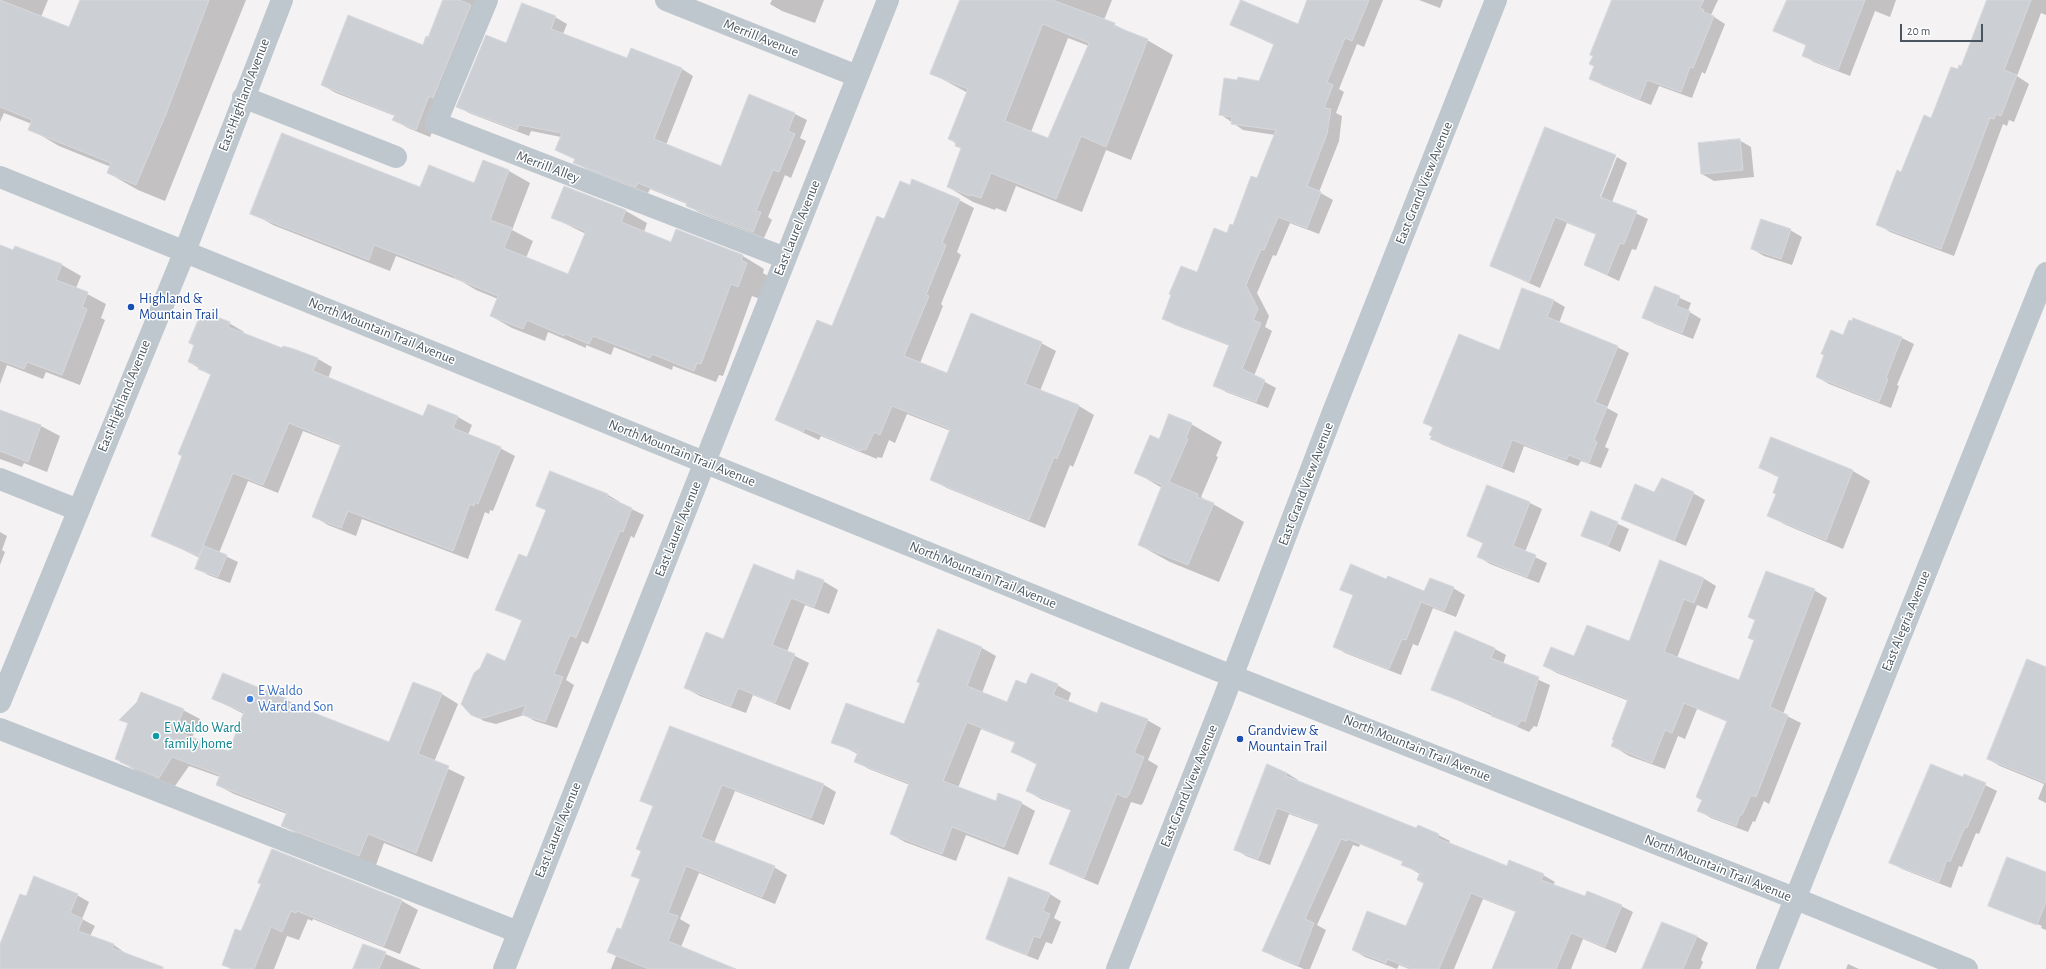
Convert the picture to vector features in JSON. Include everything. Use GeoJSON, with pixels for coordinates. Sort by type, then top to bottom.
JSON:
{"type":"FeatureCollection","features":[{"type":"Feature","properties":{"kind":"street","name":"East Highland Avenue"},"geometry":{"type":"LineString","coordinates":[[0,702],[185,251],[243,97],[282,0]]}},
{"type":"Feature","properties":{"kind":"street","name":"Merrill Alley"},"geometry":{"type":"LineString","coordinates":[[487,0],[436,123],[785,258]]}},
{"type":"Feature","properties":{"kind":"street","name":"Merrill Avenue"},"geometry":{"type":"LineString","coordinates":[[666,0],[857,76]]}},
{"type":"Feature","properties":{"kind":"street","name":"East Laurel Avenue"},"geometry":{"type":"LineString","coordinates":[[504,969],[888,0]]}},
{"type":"Feature","properties":{"kind":"street","name":"East Grand View Avenue"},"geometry":{"type":"LineString","coordinates":[[1117,969],[1232,676],[1333,412],[1496,0]]}},
{"type":"Feature","properties":{"kind":"street"},"geometry":{"type":"LineString","coordinates":[[243,97],[396,157]]}},
{"type":"Feature","properties":{"kind":"street","name":"North Mountain Trail Avenue"},"geometry":{"type":"LineString","coordinates":[[0,177],[1232,676],[1794,898],[1967,969]]}},
{"type":"Feature","properties":{"kind":"street","name":"East Alegria Avenue"},"geometry":{"type":"LineString","coordinates":[[1767,969],[1794,898],[2046,273]]}},
{"type":"Feature","properties":{"kind":"street"},"geometry":{"type":"LineString","coordinates":[[0,479],[78,510]]}},
{"type":"Feature","properties":{"kind":"street"},"geometry":{"type":"LineString","coordinates":[[0,729],[518,932]]}},
{"type":"Feature","properties":{"kind":"building"},"geometry":{"type":"Polygon","coordinates":[[[0,0],[69,27],[80,0],[209,0],[166,114],[136,185],[107,173],[111,163],[28,130],[32,120],[0,107],[0,0]]]}},
{"type":"Feature","properties":{"kind":"building"},"geometry":{"type":"Polygon","coordinates":[[[443,0],[459,0],[471,5],[433,98],[429,96],[416,130],[392,120],[395,115],[321,85],[348,15],[423,45],[426,36],[428,37],[443,0]]]}},
{"type":"Feature","properties":{"kind":"building"},"geometry":{"type":"Polygon","coordinates":[[[960,0],[1052,0],[1115,23],[1114,26],[1148,39],[1106,147],[1081,136],[1056,199],[991,173],[981,198],[970,196],[947,187],[961,148],[955,146],[956,142],[948,139],[968,89],[930,74],[960,0]],[[1043,24],[1005,121],[1048,138],[1089,43],[1043,24]]]}},
{"type":"Feature","properties":{"kind":"building"},"geometry":{"type":"Polygon","coordinates":[[[1241,0],[1298,24],[1307,0],[1369,0],[1352,41],[1345,38],[1327,82],[1333,85],[1324,108],[1331,109],[1327,134],[1307,186],[1321,192],[1307,228],[1278,217],[1264,250],[1261,249],[1246,285],[1258,309],[1253,320],[1261,323],[1242,369],[1265,380],[1256,402],[1213,386],[1229,345],[1162,319],[1171,295],[1169,294],[1181,266],[1197,272],[1214,228],[1227,233],[1230,224],[1233,225],[1251,176],[1257,178],[1276,130],[1231,124],[1232,117],[1219,115],[1224,78],[1237,80],[1238,77],[1259,81],[1274,44],[1230,25],[1241,0]]]}},
{"type":"Feature","properties":{"kind":"building"},"geometry":{"type":"Polygon","coordinates":[[[1612,0],[1704,0],[1700,8],[1704,10],[1703,12],[1714,16],[1693,68],[1690,67],[1681,92],[1647,80],[1640,99],[1589,79],[1594,66],[1589,64],[1593,56],[1590,55],[1612,0]]]}},
{"type":"Feature","properties":{"kind":"building"},"geometry":{"type":"Polygon","coordinates":[[[1787,0],[1865,0],[1838,70],[1802,56],[1806,45],[1773,31],[1787,0]]]}},
{"type":"Feature","properties":{"kind":"building"},"geometry":{"type":"Polygon","coordinates":[[[1987,0],[2031,0],[2004,70],[2017,75],[2001,116],[1996,114],[1994,119],[1990,118],[1941,249],[1876,225],[1897,170],[1901,172],[1924,115],[1931,118],[1951,67],[1958,69],[1959,65],[1961,66],[1987,0]]]}},
{"type":"Feature","properties":{"kind":"building"},"geometry":{"type":"Polygon","coordinates":[[[522,3],[556,16],[551,29],[627,58],[631,48],[682,68],[654,139],[721,166],[749,94],[795,113],[788,131],[795,134],[779,172],[773,170],[756,211],[761,212],[753,232],[686,206],[687,203],[638,183],[636,187],[573,163],[575,159],[555,150],[562,133],[519,125],[517,130],[456,107],[486,35],[506,43],[522,3]]]}},
{"type":"Feature","properties":{"kind":"building"},"geometry":{"type":"Polygon","coordinates":[[[1545,127],[1616,155],[1600,197],[1637,211],[1624,244],[1620,243],[1607,275],[1584,265],[1596,234],[1555,217],[1529,282],[1490,266],[1545,127]]]}},
{"type":"Feature","properties":{"kind":"building"},"geometry":{"type":"Polygon","coordinates":[[[282,133],[420,187],[429,165],[474,183],[483,160],[509,170],[490,220],[512,228],[504,248],[568,274],[586,231],[551,218],[564,186],[626,210],[621,222],[671,242],[676,229],[743,255],[741,260],[747,263],[738,287],[731,284],[701,364],[697,363],[694,371],[652,354],[650,358],[593,336],[589,344],[565,334],[564,336],[527,320],[523,329],[490,316],[498,296],[454,278],[455,276],[374,245],[369,260],[250,214],[282,133]]]}},
{"type":"Feature","properties":{"kind":"building"},"geometry":{"type":"Polygon","coordinates":[[[1740,139],[1743,170],[1701,174],[1698,143],[1740,139]]]}},
{"type":"Feature","properties":{"kind":"building"},"geometry":{"type":"Polygon","coordinates":[[[912,179],[960,199],[942,243],[946,245],[926,295],[929,296],[904,356],[947,373],[971,313],[1042,342],[1025,384],[1079,405],[1057,459],[1054,457],[1029,520],[930,480],[950,429],[892,406],[880,435],[874,432],[866,450],[862,449],[861,451],[805,428],[803,432],[775,420],[817,320],[832,326],[877,216],[884,219],[900,181],[910,185],[912,179]]]}},
{"type":"Feature","properties":{"kind":"building"},"geometry":{"type":"Polygon","coordinates":[[[1761,219],[1791,229],[1781,259],[1751,249],[1761,219]]]}},
{"type":"Feature","properties":{"kind":"building"},"geometry":{"type":"Polygon","coordinates":[[[0,245],[13,250],[15,246],[62,264],[56,280],[88,292],[82,307],[87,309],[62,375],[27,362],[24,369],[0,360],[0,245]]]}},
{"type":"Feature","properties":{"kind":"building"},"geometry":{"type":"Polygon","coordinates":[[[1655,286],[1680,296],[1676,306],[1690,311],[1682,333],[1642,318],[1655,286]]]}},
{"type":"Feature","properties":{"kind":"building"},"geometry":{"type":"Polygon","coordinates":[[[1522,288],[1554,300],[1547,317],[1618,346],[1595,402],[1607,407],[1594,440],[1597,442],[1589,463],[1569,455],[1566,460],[1512,440],[1502,467],[1430,439],[1432,436],[1429,435],[1433,427],[1423,423],[1459,334],[1499,350],[1522,288]]]}},
{"type":"Feature","properties":{"kind":"building"},"geometry":{"type":"Polygon","coordinates":[[[202,311],[230,322],[228,327],[282,348],[283,346],[294,349],[318,358],[313,371],[423,416],[428,404],[458,416],[453,428],[501,447],[478,504],[475,502],[474,506],[470,504],[453,551],[348,511],[341,528],[312,517],[341,444],[289,423],[263,485],[233,473],[199,556],[151,536],[182,456],[178,454],[211,374],[198,369],[199,366],[188,362],[194,345],[189,343],[202,311]]]}},
{"type":"Feature","properties":{"kind":"building"},"geometry":{"type":"Polygon","coordinates":[[[1853,318],[1902,337],[1886,378],[1888,379],[1879,402],[1816,377],[1824,355],[1821,354],[1831,330],[1843,335],[1849,320],[1852,321],[1853,318]]]}},
{"type":"Feature","properties":{"kind":"building"},"geometry":{"type":"Polygon","coordinates":[[[0,410],[41,425],[28,462],[0,451],[0,410]]]}},
{"type":"Feature","properties":{"kind":"building"},"geometry":{"type":"Polygon","coordinates":[[[1169,414],[1192,423],[1186,438],[1188,439],[1169,482],[1198,494],[1197,497],[1214,503],[1188,565],[1138,545],[1162,485],[1134,473],[1150,435],[1159,439],[1169,414]]]}},
{"type":"Feature","properties":{"kind":"building"},"geometry":{"type":"Polygon","coordinates":[[[1771,437],[1853,470],[1826,540],[1767,516],[1776,494],[1773,493],[1779,476],[1759,468],[1771,437]]]}},
{"type":"Feature","properties":{"kind":"building"},"geometry":{"type":"Polygon","coordinates":[[[550,471],[608,494],[607,497],[632,508],[623,532],[620,531],[576,638],[570,635],[554,674],[563,677],[545,722],[522,715],[526,705],[484,718],[478,718],[471,715],[461,704],[474,673],[480,668],[487,653],[505,661],[522,620],[495,610],[519,554],[527,557],[546,510],[536,506],[550,471]]]}},
{"type":"Feature","properties":{"kind":"building"},"geometry":{"type":"Polygon","coordinates":[[[1662,478],[1694,492],[1674,541],[1621,519],[1635,484],[1654,492],[1662,478]]]}},
{"type":"Feature","properties":{"kind":"building"},"geometry":{"type":"Polygon","coordinates":[[[1487,485],[1530,502],[1513,546],[1536,555],[1527,577],[1477,557],[1483,543],[1467,536],[1487,485]]]}},
{"type":"Feature","properties":{"kind":"building"},"geometry":{"type":"Polygon","coordinates":[[[1591,511],[1618,522],[1608,546],[1581,536],[1591,511]]]}},
{"type":"Feature","properties":{"kind":"building"},"geometry":{"type":"Polygon","coordinates":[[[204,546],[227,555],[218,577],[195,569],[204,546]]]}},
{"type":"Feature","properties":{"kind":"building"},"geometry":{"type":"Polygon","coordinates":[[[1660,560],[1704,578],[1694,603],[1684,599],[1664,652],[1739,680],[1754,640],[1748,638],[1755,620],[1748,617],[1766,571],[1815,589],[1770,707],[1788,715],[1756,797],[1751,795],[1736,826],[1697,811],[1702,800],[1696,797],[1727,721],[1684,703],[1672,733],[1665,730],[1652,763],[1611,746],[1628,699],[1543,666],[1551,647],[1574,656],[1587,625],[1629,641],[1660,560]]]}},
{"type":"Feature","properties":{"kind":"building"},"geometry":{"type":"Polygon","coordinates":[[[754,564],[794,580],[797,570],[824,580],[814,607],[791,598],[772,645],[795,654],[775,703],[738,688],[731,706],[684,688],[706,632],[723,639],[754,564]]]}},
{"type":"Feature","properties":{"kind":"building"},"geometry":{"type":"Polygon","coordinates":[[[1351,564],[1386,579],[1388,576],[1424,591],[1430,578],[1454,587],[1444,611],[1421,602],[1406,640],[1402,639],[1389,669],[1333,647],[1353,595],[1340,590],[1351,564]]]}},
{"type":"Feature","properties":{"kind":"building"},"geometry":{"type":"Polygon","coordinates":[[[938,629],[982,647],[967,686],[1007,702],[1016,680],[1026,684],[1031,673],[1058,684],[1053,695],[1097,713],[1101,702],[1148,719],[1134,753],[1144,757],[1129,795],[1126,798],[1117,794],[1084,878],[1049,864],[1071,810],[1026,791],[1037,763],[1011,752],[1015,742],[967,722],[943,781],[996,801],[998,793],[1022,802],[1004,847],[952,827],[942,854],[890,834],[909,783],[854,762],[858,752],[831,743],[846,703],[904,724],[920,683],[917,682],[938,629]]]}},
{"type":"Feature","properties":{"kind":"building"},"geometry":{"type":"Polygon","coordinates":[[[1455,631],[1495,648],[1491,658],[1539,677],[1525,722],[1522,720],[1517,726],[1491,716],[1492,713],[1431,690],[1455,631]]]}},
{"type":"Feature","properties":{"kind":"building"},"geometry":{"type":"Polygon","coordinates":[[[2027,659],[2046,667],[2046,783],[1987,759],[2027,659]]]}},
{"type":"Feature","properties":{"kind":"building"},"geometry":{"type":"Polygon","coordinates":[[[223,673],[287,699],[286,702],[389,742],[413,682],[442,693],[418,754],[449,766],[416,853],[368,834],[359,856],[281,826],[287,812],[216,785],[220,775],[172,757],[159,778],[115,759],[128,723],[119,720],[137,702],[141,692],[184,709],[175,731],[229,751],[244,712],[212,699],[223,673]]]}},
{"type":"Feature","properties":{"kind":"building"},"geometry":{"type":"Polygon","coordinates":[[[670,726],[824,784],[811,818],[722,785],[701,837],[775,866],[762,897],[686,866],[668,913],[678,916],[668,941],[736,969],[649,969],[607,952],[617,928],[621,929],[640,879],[631,876],[641,851],[636,849],[653,806],[640,801],[670,726]]]}},
{"type":"Feature","properties":{"kind":"building"},"geometry":{"type":"Polygon","coordinates":[[[1267,764],[1287,773],[1286,776],[1416,828],[1418,825],[1439,834],[1437,838],[1507,866],[1509,860],[1544,874],[1541,880],[1585,896],[1587,891],[1622,905],[1605,947],[1571,933],[1556,969],[1492,969],[1516,911],[1471,893],[1439,969],[1412,969],[1387,959],[1386,963],[1352,950],[1367,911],[1406,926],[1424,883],[1417,880],[1420,872],[1401,865],[1403,861],[1348,839],[1347,841],[1341,839],[1305,919],[1314,923],[1298,965],[1262,951],[1319,824],[1277,808],[1258,859],[1234,850],[1267,764]]]}},
{"type":"Feature","properties":{"kind":"building"},"geometry":{"type":"Polygon","coordinates":[[[1931,764],[1963,777],[1964,774],[1986,783],[1967,828],[1965,827],[1950,862],[1947,860],[1939,882],[1889,863],[1931,764]]]}},
{"type":"Feature","properties":{"kind":"building"},"geometry":{"type":"Polygon","coordinates":[[[272,849],[402,900],[384,946],[297,911],[296,913],[291,911],[282,932],[271,927],[254,969],[233,969],[222,965],[235,929],[241,931],[261,884],[258,883],[272,849]]]}},
{"type":"Feature","properties":{"kind":"building"},"geometry":{"type":"Polygon","coordinates":[[[2007,857],[2046,872],[2046,902],[2037,925],[1988,906],[2007,857]]]}},
{"type":"Feature","properties":{"kind":"building"},"geometry":{"type":"Polygon","coordinates":[[[34,876],[78,894],[70,913],[83,919],[78,931],[114,944],[112,948],[163,967],[163,969],[0,969],[0,944],[20,894],[26,896],[34,876]]]}},
{"type":"Feature","properties":{"kind":"building"},"geometry":{"type":"Polygon","coordinates":[[[1009,877],[1050,893],[1043,911],[1050,914],[1040,938],[1034,936],[1027,955],[986,939],[1009,877]]]}},
{"type":"Feature","properties":{"kind":"building"},"geometry":{"type":"Polygon","coordinates":[[[1662,922],[1697,936],[1683,969],[1642,969],[1662,922]]]}},
{"type":"Feature","properties":{"kind":"building"},"geometry":{"type":"Polygon","coordinates":[[[363,944],[386,952],[379,969],[353,969],[363,944]]]}},
{"type":"Feature","properties":{"kind":"place","name":"Highland & Mountain Trail"},"geometry":{"type":"Point","coordinates":[131,307]}},
{"type":"Feature","properties":{"kind":"place","name":"E Waldo Ward and Son"},"geometry":{"type":"Point","coordinates":[250,699]}},
{"type":"Feature","properties":{"kind":"place","name":"E Waldo Ward family home"},"geometry":{"type":"Point","coordinates":[156,736]}},
{"type":"Feature","properties":{"kind":"place","name":"Grandview & Mountain Trail"},"geometry":{"type":"Point","coordinates":[1240,739]}}]}
